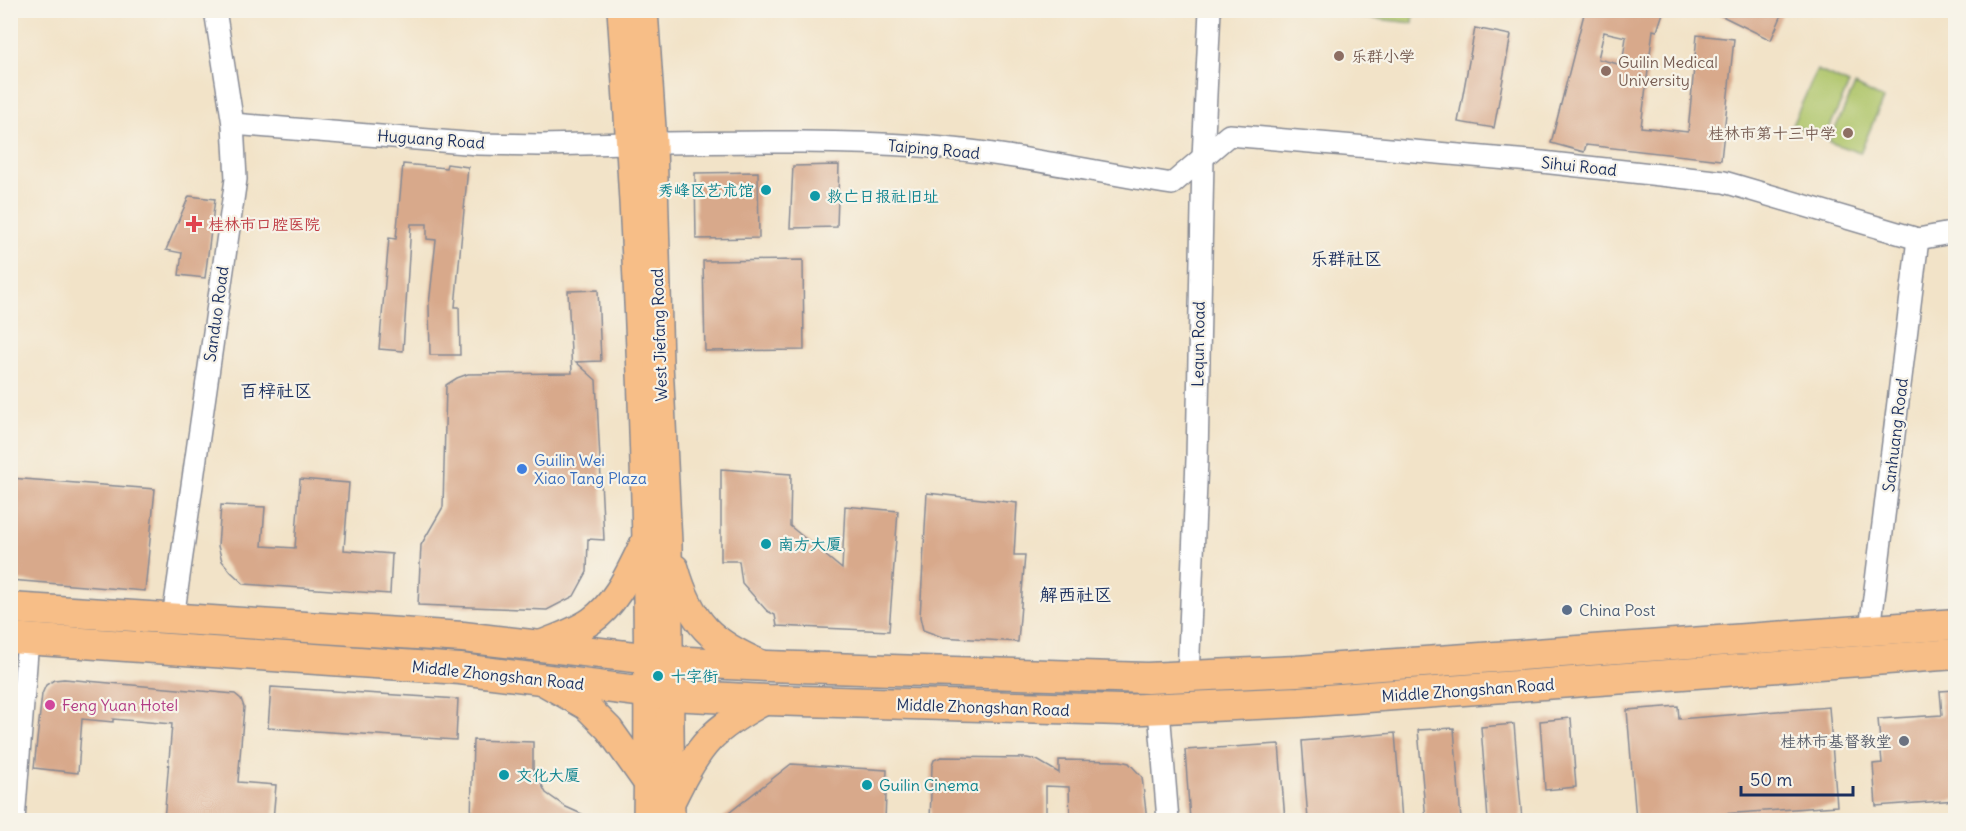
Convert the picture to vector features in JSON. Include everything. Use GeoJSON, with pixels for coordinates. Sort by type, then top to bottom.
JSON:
{"type":"FeatureCollection","features":[{"type":"Feature","properties":{"kind":"highway","name":"Middle Zhongshan Road"},"geometry":{"type":"LineString","coordinates":[[10,608],[463,637],[658,659],[767,666],[1147,678],[1306,671],[1956,624]]}},
{"type":"Feature","properties":{"kind":"highway","name":"Middle Zhongshan Road"},"geometry":{"type":"LineString","coordinates":[[19,639],[460,669],[659,693],[767,700],[1159,710],[1299,702],[1956,654]]}},
{"type":"Feature","properties":{"kind":"main road","name":"West Jiefang Road"},"geometry":{"type":"LineString","coordinates":[[621,10],[642,143]]}},
{"type":"Feature","properties":{"kind":"main road","name":"West Jiefang Road"},"geometry":{"type":"LineString","coordinates":[[644,10],[642,143],[657,541],[659,693]]}},
{"type":"Feature","properties":{"kind":"main road"},"geometry":{"type":"LineString","coordinates":[[539,645],[570,633],[591,621],[608,606],[626,579],[657,541],[703,627],[722,644],[767,666]]}},
{"type":"Feature","properties":{"kind":"main road"},"geometry":{"type":"LineString","coordinates":[[536,677],[586,706],[609,729],[648,784]]}},
{"type":"Feature","properties":{"kind":"main road"},"geometry":{"type":"LineString","coordinates":[[647,820],[648,784],[659,693]]}},
{"type":"Feature","properties":{"kind":"main road"},"geometry":{"type":"LineString","coordinates":[[659,693],[671,811]]}},
{"type":"Feature","properties":{"kind":"main road"},"geometry":{"type":"LineString","coordinates":[[671,811],[684,775],[700,748],[719,729],[767,700]]}},
{"type":"Feature","properties":{"kind":"street","name":"Sanduo Road"},"geometry":{"type":"LineString","coordinates":[[172,618],[236,179],[233,124],[215,10]]}},
{"type":"Feature","properties":{"kind":"street","name":"Lequn Road"},"geometry":{"type":"LineString","coordinates":[[1188,677],[1197,459],[1203,158],[1210,10]]}},
{"type":"Feature","properties":{"kind":"street","name":"Huguang Road"},"geometry":{"type":"LineString","coordinates":[[233,124],[478,144],[642,143]]}},
{"type":"Feature","properties":{"kind":"street","name":"Sihui Road"},"geometry":{"type":"LineString","coordinates":[[1203,158],[1229,135],[1542,162],[1724,182],[1918,239],[1956,232]]}},
{"type":"Feature","properties":{"kind":"street","name":"Taiping Road"},"geometry":{"type":"LineString","coordinates":[[642,143],[790,142],[922,146],[1172,184],[1203,158]]}},
{"type":"Feature","properties":{"kind":"street","name":"Sanhuang Road"},"geometry":{"type":"LineString","coordinates":[[1870,630],[1918,239]]}},
{"type":"Feature","properties":{"kind":"street"},"geometry":{"type":"LineString","coordinates":[[14,820],[19,639]]}},
{"type":"Feature","properties":{"kind":"street"},"geometry":{"type":"LineString","coordinates":[[1159,710],[1168,820]]}},
{"type":"Feature","properties":{"kind":"green space"},"geometry":{"type":"Polygon","coordinates":[[[1350,10],[1414,11],[1413,23],[1349,16],[1350,10]]]}},
{"type":"Feature","properties":{"kind":"green space"},"geometry":{"type":"Polygon","coordinates":[[[1817,70],[1849,84],[1825,138],[1792,125],[1817,70]]]}},
{"type":"Feature","properties":{"kind":"green space"},"geometry":{"type":"Polygon","coordinates":[[[1855,85],[1883,99],[1860,153],[1829,142],[1855,85]]]}},
{"type":"Feature","properties":{"kind":"building"},"geometry":{"type":"Polygon","coordinates":[[[1585,10],[1664,10],[1657,31],[1653,30],[1641,127],[1688,132],[1697,35],[1734,39],[1721,160],[1586,145],[1584,152],[1551,143],[1585,10]],[[1604,32],[1598,59],[1622,65],[1626,37],[1604,32]]]}},
{"type":"Feature","properties":{"kind":"building"},"geometry":{"type":"Polygon","coordinates":[[[1710,10],[1784,10],[1771,40],[1710,10]]]}},
{"type":"Feature","properties":{"kind":"building"},"geometry":{"type":"Polygon","coordinates":[[[1475,28],[1511,35],[1494,128],[1458,122],[1475,28]]]}},
{"type":"Feature","properties":{"kind":"building"},"geometry":{"type":"Polygon","coordinates":[[[403,164],[446,168],[447,164],[468,167],[455,307],[459,307],[460,355],[430,355],[429,305],[436,240],[427,239],[427,224],[411,224],[403,351],[379,349],[389,238],[396,239],[403,164]]]}},
{"type":"Feature","properties":{"kind":"building","name":"救亡日报社旧址"},"geometry":{"type":"Polygon","coordinates":[[[839,165],[837,227],[790,228],[793,166],[839,165]]]}},
{"type":"Feature","properties":{"kind":"building"},"geometry":{"type":"Polygon","coordinates":[[[758,172],[759,238],[696,239],[695,173],[758,172]]]}},
{"type":"Feature","properties":{"kind":"building","name":"桂林市口腔医院"},"geometry":{"type":"Polygon","coordinates":[[[189,196],[215,199],[205,278],[179,275],[182,253],[166,250],[189,196]]]}},
{"type":"Feature","properties":{"kind":"building"},"geometry":{"type":"Polygon","coordinates":[[[803,260],[804,350],[705,351],[703,261],[803,260]]]}},
{"type":"Feature","properties":{"kind":"building","name":"Guilin Wei Xiao Tang Plaza"},"geometry":{"type":"Polygon","coordinates":[[[598,290],[601,361],[576,362],[596,380],[604,540],[588,539],[587,572],[574,596],[547,610],[418,605],[421,545],[443,507],[446,385],[468,374],[572,373],[568,291],[598,290]]]}},
{"type":"Feature","properties":{"kind":"building","name":"南方大厦"},"geometry":{"type":"Polygon","coordinates":[[[721,469],[791,474],[790,526],[842,569],[845,506],[898,511],[889,631],[777,626],[775,615],[767,611],[742,583],[739,561],[721,561],[721,469]]]}},
{"type":"Feature","properties":{"kind":"building"},"geometry":{"type":"Polygon","coordinates":[[[10,478],[155,489],[145,591],[10,580],[10,478]]]}},
{"type":"Feature","properties":{"kind":"building"},"geometry":{"type":"Polygon","coordinates":[[[300,479],[349,483],[344,550],[392,554],[390,594],[244,584],[222,561],[218,546],[221,505],[265,507],[262,546],[295,548],[300,479]]]}},
{"type":"Feature","properties":{"kind":"building"},"geometry":{"type":"Polygon","coordinates":[[[927,493],[1017,503],[1014,555],[1025,555],[1018,642],[942,637],[923,630],[920,617],[927,493]]]}},
{"type":"Feature","properties":{"kind":"building"},"geometry":{"type":"Polygon","coordinates":[[[54,680],[235,694],[241,699],[244,707],[238,782],[276,785],[273,820],[164,820],[172,724],[82,719],[78,773],[34,768],[42,694],[46,685],[54,680]]]}},
{"type":"Feature","properties":{"kind":"building"},"geometry":{"type":"Polygon","coordinates":[[[271,687],[458,699],[456,740],[268,728],[271,687]]]}},
{"type":"Feature","properties":{"kind":"building","name":"桂林市基督教堂"},"geometry":{"type":"Polygon","coordinates":[[[1956,690],[1956,800],[1876,806],[1873,764],[1882,763],[1878,719],[1942,715],[1940,691],[1956,690]]]}},
{"type":"Feature","properties":{"kind":"building"},"geometry":{"type":"Polygon","coordinates":[[[1678,706],[1679,719],[1829,707],[1837,806],[1636,820],[1627,710],[1678,706]]]}},
{"type":"Feature","properties":{"kind":"building"},"geometry":{"type":"Polygon","coordinates":[[[1571,718],[1576,787],[1545,790],[1540,721],[1571,718]]]}},
{"type":"Feature","properties":{"kind":"building"},"geometry":{"type":"Polygon","coordinates":[[[1514,724],[1522,820],[1488,820],[1481,727],[1514,724]]]}},
{"type":"Feature","properties":{"kind":"building"},"geometry":{"type":"Polygon","coordinates":[[[1454,728],[1461,820],[1426,820],[1418,730],[1454,728]]]}},
{"type":"Feature","properties":{"kind":"building"},"geometry":{"type":"Polygon","coordinates":[[[1395,733],[1402,820],[1308,820],[1302,741],[1395,733]]]}},
{"type":"Feature","properties":{"kind":"building","name":"文化大厦"},"geometry":{"type":"Polygon","coordinates":[[[473,740],[533,742],[533,768],[546,793],[566,807],[595,820],[471,820],[473,740]]]}},
{"type":"Feature","properties":{"kind":"building"},"geometry":{"type":"Polygon","coordinates":[[[1279,744],[1285,820],[1190,820],[1185,750],[1279,744]]]}},
{"type":"Feature","properties":{"kind":"building"},"geometry":{"type":"Polygon","coordinates":[[[941,757],[1027,758],[1037,760],[1059,773],[1059,760],[1129,763],[1142,777],[1147,820],[1070,820],[1069,787],[1046,786],[1046,820],[930,820],[932,766],[934,760],[941,757]]]}},
{"type":"Feature","properties":{"kind":"building"},"geometry":{"type":"Polygon","coordinates":[[[791,764],[887,770],[885,820],[720,820],[791,764]]]}},
{"type":"Feature","properties":{"kind":"place","name":"乐群小学"},"geometry":{"type":"Point","coordinates":[1339,56]}},
{"type":"Feature","properties":{"kind":"place","name":"Guilin Medical University"},"geometry":{"type":"Point","coordinates":[1606,71]}},
{"type":"Feature","properties":{"kind":"place","name":"桂林市第十三中学"},"geometry":{"type":"Point","coordinates":[1848,133]}},
{"type":"Feature","properties":{"kind":"place","name":"秀峰区艺术馆"},"geometry":{"type":"Point","coordinates":[766,190]}},
{"type":"Feature","properties":{"kind":"place","name":"救亡日报社旧址"},"geometry":{"type":"Point","coordinates":[815,196]}},
{"type":"Feature","properties":{"kind":"place","name":"桂林市口腔医院"},"geometry":{"type":"Point","coordinates":[194,224]}},
{"type":"Feature","properties":{"kind":"place","name":"Guilin Wei Xiao Tang Plaza"},"geometry":{"type":"Point","coordinates":[522,469]}},
{"type":"Feature","properties":{"kind":"place","name":"南方大厦"},"geometry":{"type":"Point","coordinates":[766,544]}},
{"type":"Feature","properties":{"kind":"place","name":"China Post"},"geometry":{"type":"Point","coordinates":[1567,610]}},
{"type":"Feature","properties":{"kind":"place","name":"十字街"},"geometry":{"type":"Point","coordinates":[658,676]}},
{"type":"Feature","properties":{"kind":"place","name":"Feng Yuan Hotel"},"geometry":{"type":"Point","coordinates":[50,705]}},
{"type":"Feature","properties":{"kind":"place","name":"桂林市基督教堂"},"geometry":{"type":"Point","coordinates":[1904,741]}},
{"type":"Feature","properties":{"kind":"place","name":"文化大厦"},"geometry":{"type":"Point","coordinates":[504,775]}},
{"type":"Feature","properties":{"kind":"place","name":"Guilin Cinema"},"geometry":{"type":"Point","coordinates":[867,785]}},
{"type":"Feature","properties":{"kind":"district","name":"乐群社区"},"geometry":{"type":"Point","coordinates":[1346,259]}},
{"type":"Feature","properties":{"kind":"district","name":"百梓社区"},"geometry":{"type":"Point","coordinates":[276,391]}},
{"type":"Feature","properties":{"kind":"district","name":"解西社区"},"geometry":{"type":"Point","coordinates":[1076,595]}}]}
